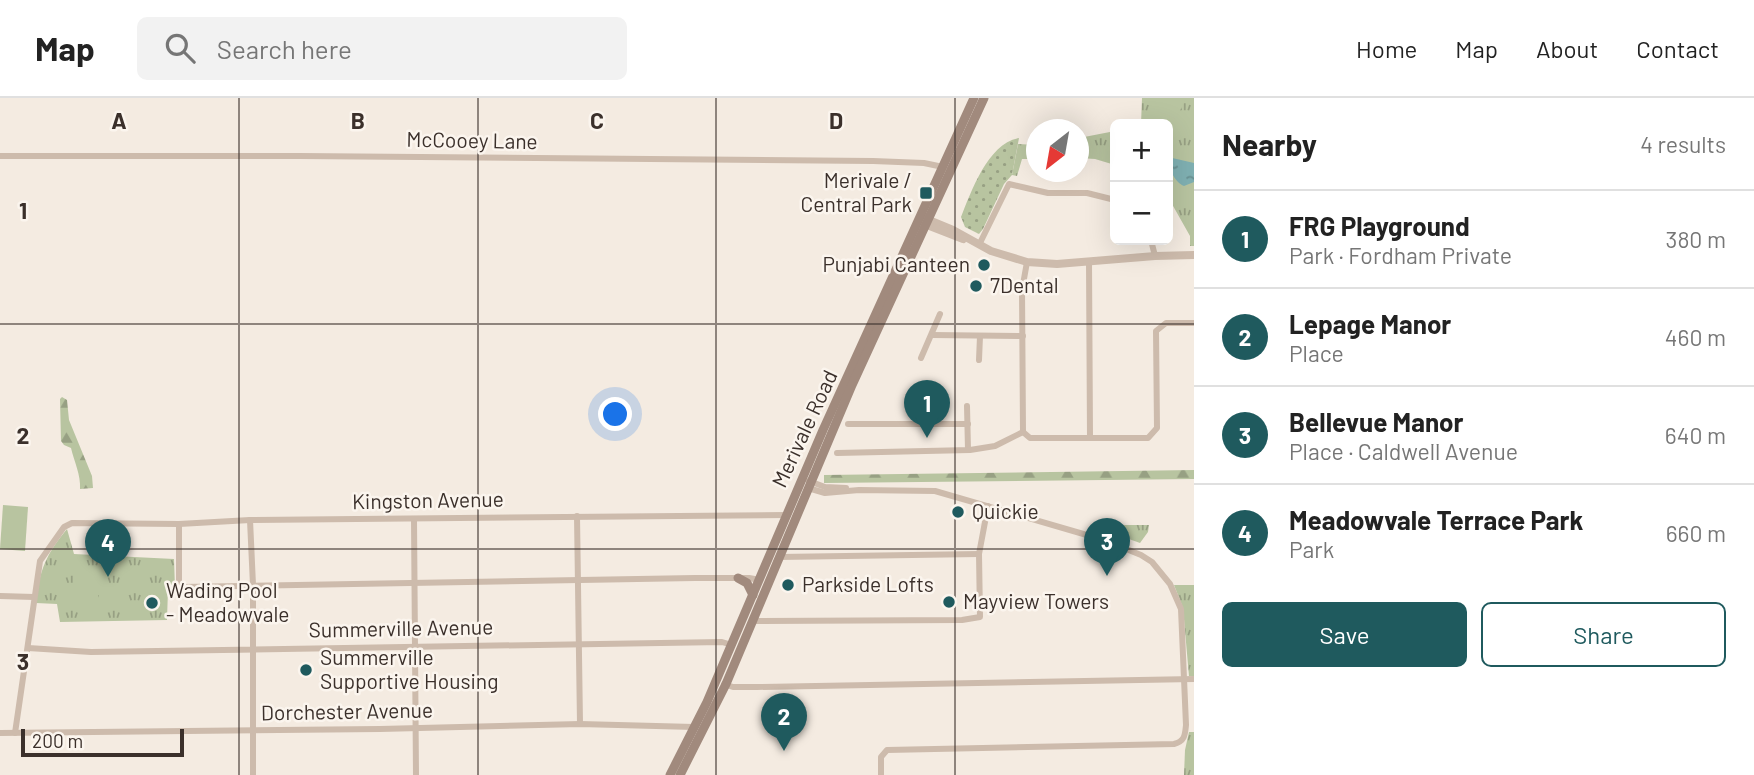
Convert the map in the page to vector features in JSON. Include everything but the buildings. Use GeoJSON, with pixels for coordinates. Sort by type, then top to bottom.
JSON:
{"type":"FeatureCollection","features":[{"type":"Feature","properties":{"kind":"main road","name":"Merivale Road"},"geometry":{"type":"LineString","coordinates":[[925,221],[943,167],[974,98]]}},
{"type":"Feature","properties":{"kind":"main road","name":"Merivale Road"},"geometry":{"type":"LineString","coordinates":[[680,775],[721,683],[734,650],[732,645],[752,595],[764,582],[779,557],[806,484],[984,98]]}},
{"type":"Feature","properties":{"kind":"main road","name":"Merivale Road"},"geometry":{"type":"LineString","coordinates":[[670,775],[753,621],[786,515],[806,484]]}},
{"type":"Feature","properties":{"kind":"main road"},"geometry":{"type":"LineString","coordinates":[[738,578],[747,583],[752,595]]}},
{"type":"Feature","properties":{"kind":"street","name":"McCooey Lane"},"geometry":{"type":"LineString","coordinates":[[0,156],[860,161],[923,163],[943,167]]}},
{"type":"Feature","properties":{"kind":"street"},"geometry":{"type":"LineString","coordinates":[[976,244],[1009,184],[1048,193],[1087,193],[1110,199]]}},
{"type":"Feature","properties":{"kind":"street"},"geometry":{"type":"LineString","coordinates":[[925,221],[998,254],[1027,262],[1057,264],[1194,255]]}},
{"type":"Feature","properties":{"kind":"street"},"geometry":{"type":"LineString","coordinates":[[1153,245],[1156,256]]}},
{"type":"Feature","properties":{"kind":"street"},"geometry":{"type":"LineString","coordinates":[[1027,262],[1022,289],[1023,432],[1030,438],[1148,438],[1154,434],[1157,428],[1156,331],[1166,323],[1194,323]]}},
{"type":"Feature","properties":{"kind":"street"},"geometry":{"type":"LineString","coordinates":[[1089,262],[1090,438]]}},
{"type":"Feature","properties":{"kind":"street"},"geometry":{"type":"LineString","coordinates":[[921,358],[940,314]]}},
{"type":"Feature","properties":{"kind":"street"},"geometry":{"type":"LineString","coordinates":[[932,335],[1023,336]]}},
{"type":"Feature","properties":{"kind":"street"},"geometry":{"type":"LineString","coordinates":[[979,359],[980,336]]}},
{"type":"Feature","properties":{"kind":"street"},"geometry":{"type":"LineString","coordinates":[[967,406],[968,450]]}},
{"type":"Feature","properties":{"kind":"street"},"geometry":{"type":"LineString","coordinates":[[848,424],[968,424]]}},
{"type":"Feature","properties":{"kind":"street"},"geometry":{"type":"LineString","coordinates":[[836,453],[968,450],[995,446],[1023,432]]}},
{"type":"Feature","properties":{"kind":"street"},"geometry":{"type":"LineString","coordinates":[[806,484],[859,490],[926,489],[1104,540],[1129,549],[1152,562],[1170,584],[1181,609],[1185,736],[1180,742],[891,749],[884,751],[881,757],[881,775]]}},
{"type":"Feature","properties":{"kind":"street"},"geometry":{"type":"LineString","coordinates":[[753,621],[980,617],[979,554],[988,506]]}},
{"type":"Feature","properties":{"kind":"street","name":"Kingston Avenue"},"geometry":{"type":"LineString","coordinates":[[34,597],[42,555],[64,527],[72,523],[179,524],[250,520],[786,515]]}},
{"type":"Feature","properties":{"kind":"street"},"geometry":{"type":"LineString","coordinates":[[578,516],[580,724]]}},
{"type":"Feature","properties":{"kind":"street"},"geometry":{"type":"LineString","coordinates":[[414,519],[416,775]]}},
{"type":"Feature","properties":{"kind":"street"},"geometry":{"type":"LineString","coordinates":[[250,520],[253,585],[253,775]]}},
{"type":"Feature","properties":{"kind":"street"},"geometry":{"type":"LineString","coordinates":[[179,524],[179,584],[182,587],[738,578],[764,582]]}},
{"type":"Feature","properties":{"kind":"street"},"geometry":{"type":"LineString","coordinates":[[779,557],[979,554]]}},
{"type":"Feature","properties":{"kind":"street"},"geometry":{"type":"LineString","coordinates":[[0,596],[34,597],[15,733]]}},
{"type":"Feature","properties":{"kind":"street","name":"Summerville Avenue"},"geometry":{"type":"LineString","coordinates":[[28,648],[91,652],[722,642],[732,645]]}},
{"type":"Feature","properties":{"kind":"street"},"geometry":{"type":"LineString","coordinates":[[721,683],[757,687],[1194,679]]}},
{"type":"Feature","properties":{"kind":"street","name":"Dorchester Avenue"},"geometry":{"type":"LineString","coordinates":[[0,733],[580,724],[694,727]]}},
{"type":"Feature","properties":{"kind":"green space"},"geometry":{"type":"Polygon","coordinates":[[[1142,98],[1194,98],[1194,246],[1190,246],[1190,236],[1173,206],[1173,119],[1141,119],[1142,98]]]}},
{"type":"Feature","properties":{"kind":"green space"},"geometry":{"type":"Polygon","coordinates":[[[1158,98],[1186,98],[1176,119],[1154,109],[1158,98]]]}},
{"type":"Feature","properties":{"kind":"green space"},"geometry":{"type":"Polygon","coordinates":[[[1110,132],[1110,164],[1089,159],[1089,136],[1110,132]]]}},
{"type":"Feature","properties":{"kind":"green space"},"geometry":{"type":"Polygon","coordinates":[[[1019,138],[1012,175],[1004,184],[983,229],[979,234],[965,227],[961,217],[982,170],[998,149],[1019,138]]]}},
{"type":"Feature","properties":{"kind":"green space"},"geometry":{"type":"Polygon","coordinates":[[[1018,144],[1026,144],[1026,159],[1022,159],[1017,176],[1012,175],[1018,144]]]}},
{"type":"Feature","properties":{"kind":"green space"},"geometry":{"type":"Polygon","coordinates":[[[62,397],[67,400],[69,420],[92,476],[93,488],[80,489],[71,448],[61,441],[62,397]]]}},
{"type":"Feature","properties":{"kind":"green space"},"geometry":{"type":"Polygon","coordinates":[[[1194,470],[1194,479],[824,483],[824,475],[1194,470]]]}},
{"type":"Feature","properties":{"kind":"green space"},"geometry":{"type":"Polygon","coordinates":[[[3,505],[28,507],[25,551],[0,549],[3,505]]]}},
{"type":"Feature","properties":{"kind":"green space"},"geometry":{"type":"Polygon","coordinates":[[[1119,525],[1149,525],[1148,532],[1140,543],[1115,534],[1119,525]]]}},
{"type":"Feature","properties":{"kind":"green space"},"geometry":{"type":"Polygon","coordinates":[[[67,529],[74,554],[174,559],[175,589],[168,589],[167,620],[60,622],[57,604],[36,603],[45,563],[67,529]]]}},
{"type":"Feature","properties":{"kind":"green space"},"geometry":{"type":"Polygon","coordinates":[[[74,568],[98,568],[98,611],[74,611],[74,568]]]}},
{"type":"Feature","properties":{"kind":"green space"},"geometry":{"type":"Polygon","coordinates":[[[1174,585],[1194,585],[1194,676],[1189,676],[1183,608],[1174,585]]]}},
{"type":"Feature","properties":{"kind":"green space"},"geometry":{"type":"Polygon","coordinates":[[[1189,732],[1194,732],[1194,775],[1184,775],[1185,750],[1189,732]]]}},
{"type":"Feature","properties":{"kind":"water"},"geometry":{"type":"Polygon","coordinates":[[[1173,158],[1194,163],[1194,182],[1184,186],[1175,178],[1173,158]]]}},
{"type":"Feature","properties":{"kind":"place","name":"Merivale / Central Park"},"geometry":{"type":"Point","coordinates":[926,193]}},
{"type":"Feature","properties":{"kind":"place","name":"Punjabi Canteen"},"geometry":{"type":"Point","coordinates":[984,265]}},
{"type":"Feature","properties":{"kind":"place","name":"7Dental"},"geometry":{"type":"Point","coordinates":[976,286]}},
{"type":"Feature","properties":{"kind":"place","name":"FRG Playground"},"geometry":{"type":"Point","coordinates":[927,438]}},
{"type":"Feature","properties":{"kind":"place","name":"Quickie"},"geometry":{"type":"Point","coordinates":[958,512]}},
{"type":"Feature","properties":{"kind":"place","name":"Bellevue Manor"},"geometry":{"type":"Point","coordinates":[1107,576]}},
{"type":"Feature","properties":{"kind":"place","name":"Meadowvale Terrace Park"},"geometry":{"type":"Point","coordinates":[108,577]}},
{"type":"Feature","properties":{"kind":"place","name":"Parkside Lofts"},"geometry":{"type":"Point","coordinates":[788,585]}},
{"type":"Feature","properties":{"kind":"place","name":"Mayview Towers"},"geometry":{"type":"Point","coordinates":[949,602]}},
{"type":"Feature","properties":{"kind":"place","name":"Wading Pool - Meadowvale"},"geometry":{"type":"Point","coordinates":[152,603]}},
{"type":"Feature","properties":{"kind":"place","name":"Summerville Supportive Housing"},"geometry":{"type":"Point","coordinates":[306,670]}},
{"type":"Feature","properties":{"kind":"place","name":"Lepage Manor"},"geometry":{"type":"Point","coordinates":[784,751]}}]}
